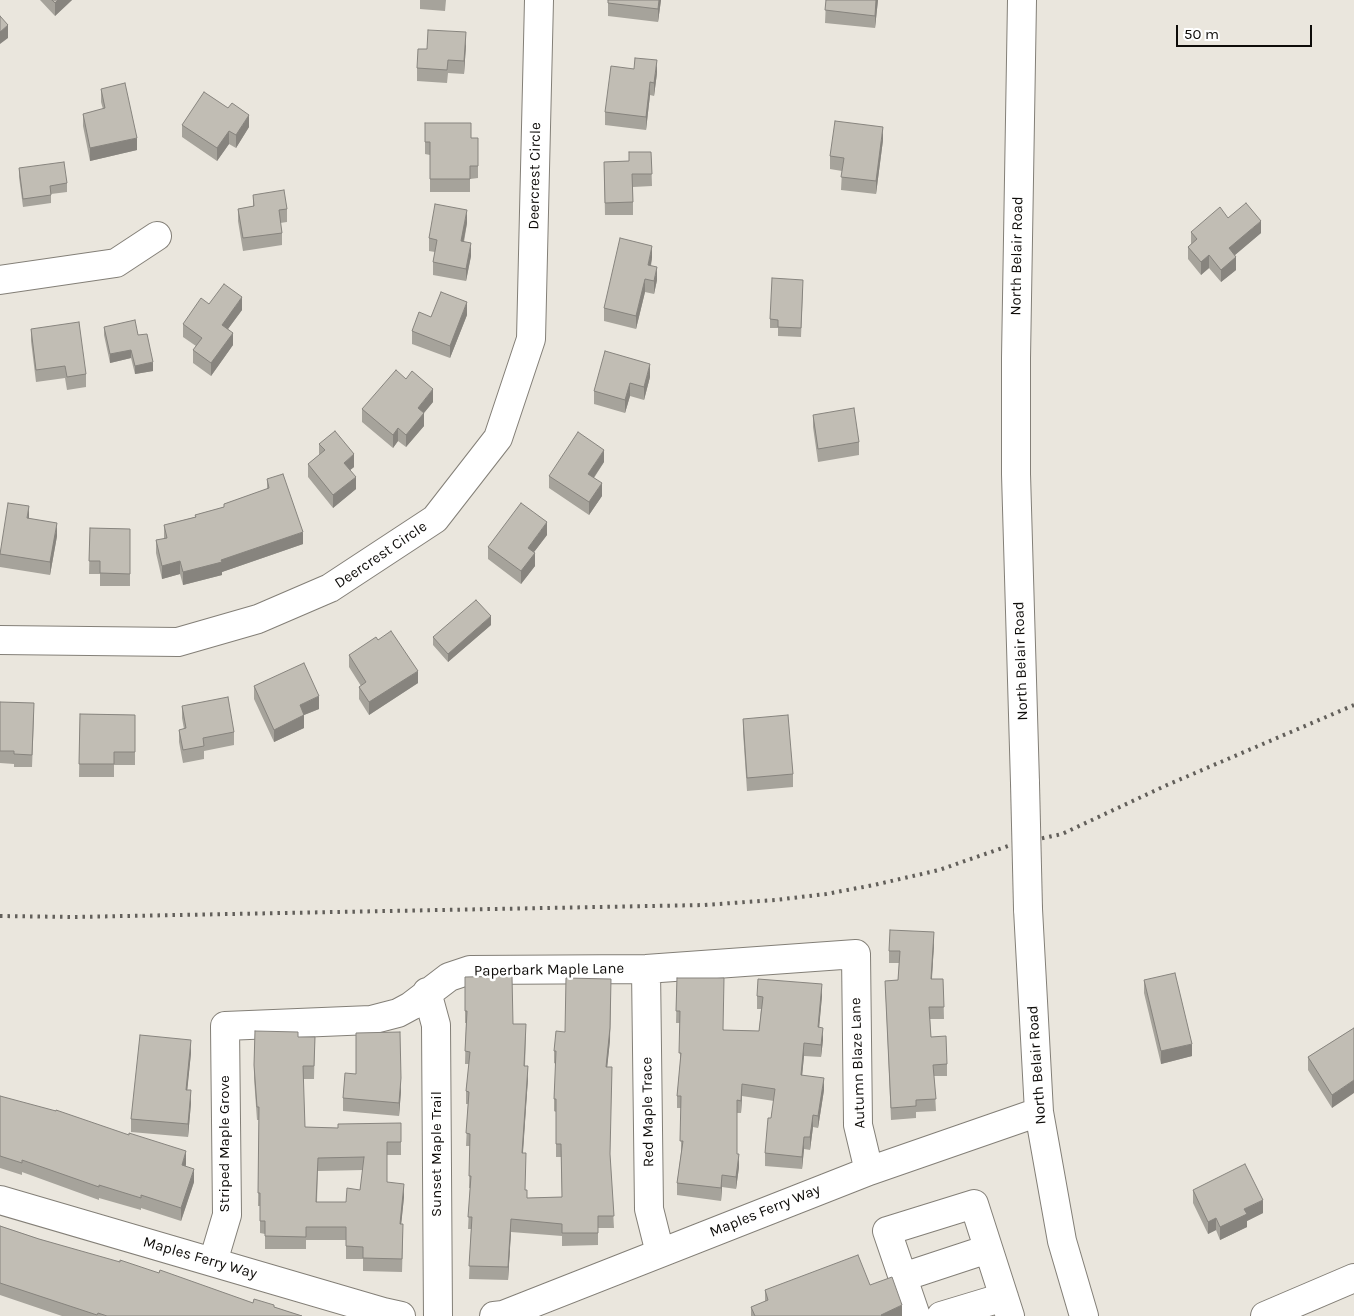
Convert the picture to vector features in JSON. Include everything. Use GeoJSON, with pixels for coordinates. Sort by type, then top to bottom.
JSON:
{"type":"FeatureCollection","features":[{"type":"Feature","properties":{"kind":"street","name":"Deercrest Circle"},"geometry":{"type":"LineString","coordinates":[[0,640],[178,642],[258,619],[330,588],[435,519],[498,438],[531,339],[539,0]]}},
{"type":"Feature","properties":{"kind":"street","name":"North Belair Road"},"geometry":{"type":"LineString","coordinates":[[1022,0],[1016,474],[1028,909],[1039,1112],[1062,1241],[1084,1316]]}},
{"type":"Feature","properties":{"kind":"street"},"geometry":{"type":"LineString","coordinates":[[0,280],[116,263],[157,236]]}},
{"type":"Feature","properties":{"kind":"street","name":"Paperbark Maple Lane"},"geometry":{"type":"LineString","coordinates":[[225,1026],[370,1020],[398,1013],[411,1006],[449,977],[470,970],[646,969],[856,954]]}},
{"type":"Feature","properties":{"kind":"street","name":"Autumn Blaze Lane"},"geometry":{"type":"LineString","coordinates":[[856,954],[858,1125],[869,1170]]}},
{"type":"Feature","properties":{"kind":"street","name":"Red Maple Trace"},"geometry":{"type":"LineString","coordinates":[[646,969],[648,1209],[660,1253]]}},
{"type":"Feature","properties":{"kind":"street","name":"Sunset Maple Trail"},"geometry":{"type":"LineString","coordinates":[[427,992],[436,1025],[438,1316]]}},
{"type":"Feature","properties":{"kind":"street","name":"Striped Maple Grove"},"geometry":{"type":"LineString","coordinates":[[213,1262],[227,1215],[225,1026]]}},
{"type":"Feature","properties":{"kind":"street","name":"Maples Ferry Way"},"geometry":{"type":"LineString","coordinates":[[494,1316],[503,1315],[869,1170],[1039,1112]]}},
{"type":"Feature","properties":{"kind":"street","name":"Maples Ferry Way"},"geometry":{"type":"LineString","coordinates":[[0,1200],[374,1310],[401,1316]]}},
{"type":"Feature","properties":{"kind":"street"},"geometry":{"type":"LineString","coordinates":[[916,1316],[887,1232],[974,1204],[1007,1306],[941,1316]]}},
{"type":"Feature","properties":{"kind":"street"},"geometry":{"type":"LineString","coordinates":[[903,1277],[988,1249]]}},
{"type":"Feature","properties":{"kind":"street"},"geometry":{"type":"LineString","coordinates":[[1265,1316],[1354,1278]]}},
{"type":"Feature","properties":{"kind":"building"},"geometry":{"type":"Polygon","coordinates":[[[608,0],[659,0],[658,9],[608,3],[608,0]]]}},
{"type":"Feature","properties":{"kind":"building"},"geometry":{"type":"Polygon","coordinates":[[[826,0],[876,0],[875,16],[825,10],[826,0]]]}},
{"type":"Feature","properties":{"kind":"building"},"geometry":{"type":"Polygon","coordinates":[[[0,16],[8,25],[0,32],[0,16]]]}},
{"type":"Feature","properties":{"kind":"building"},"geometry":{"type":"Polygon","coordinates":[[[428,30],[466,32],[464,61],[448,60],[447,70],[417,68],[418,49],[427,49],[428,30]]]}},
{"type":"Feature","properties":{"kind":"building"},"geometry":{"type":"Polygon","coordinates":[[[635,58],[657,60],[654,83],[650,82],[646,117],[605,112],[611,66],[634,69],[635,58]]]}},
{"type":"Feature","properties":{"kind":"building"},"geometry":{"type":"Polygon","coordinates":[[[125,83],[137,138],[90,148],[83,114],[105,108],[101,89],[125,83]]]}},
{"type":"Feature","properties":{"kind":"building"},"geometry":{"type":"Polygon","coordinates":[[[204,92],[228,108],[232,103],[249,115],[236,135],[229,131],[217,148],[182,125],[204,92]]]}},
{"type":"Feature","properties":{"kind":"building"},"geometry":{"type":"Polygon","coordinates":[[[835,121],[883,127],[876,181],[841,177],[844,158],[830,156],[835,121]]]}},
{"type":"Feature","properties":{"kind":"building"},"geometry":{"type":"Polygon","coordinates":[[[425,123],[471,123],[471,138],[478,138],[478,166],[470,166],[470,179],[430,179],[430,142],[425,142],[425,123]]]}},
{"type":"Feature","properties":{"kind":"building"},"geometry":{"type":"Polygon","coordinates":[[[629,152],[651,152],[652,174],[632,174],[633,202],[605,203],[604,162],[629,161],[629,152]]]}},
{"type":"Feature","properties":{"kind":"building"},"geometry":{"type":"Polygon","coordinates":[[[64,162],[67,183],[50,186],[51,195],[23,199],[19,168],[64,162]]]}},
{"type":"Feature","properties":{"kind":"building"},"geometry":{"type":"Polygon","coordinates":[[[284,190],[287,209],[279,210],[282,233],[243,238],[238,209],[254,206],[253,195],[284,190]]]}},
{"type":"Feature","properties":{"kind":"building"},"geometry":{"type":"Polygon","coordinates":[[[1246,203],[1261,221],[1229,248],[1236,257],[1221,270],[1209,255],[1201,262],[1188,247],[1197,239],[1191,232],[1220,207],[1228,218],[1246,203]]]}},
{"type":"Feature","properties":{"kind":"building"},"geometry":{"type":"Polygon","coordinates":[[[435,204],[467,210],[461,241],[471,243],[466,269],[433,262],[437,240],[429,238],[435,204]]]}},
{"type":"Feature","properties":{"kind":"building"},"geometry":{"type":"Polygon","coordinates":[[[620,238],[652,246],[648,265],[657,267],[654,281],[645,279],[636,316],[604,308],[620,238]]]}},
{"type":"Feature","properties":{"kind":"building"},"geometry":{"type":"Polygon","coordinates":[[[772,278],[803,280],[801,328],[778,327],[778,320],[770,319],[772,278]]]}},
{"type":"Feature","properties":{"kind":"building"},"geometry":{"type":"Polygon","coordinates":[[[224,284],[242,297],[222,325],[233,333],[211,363],[193,350],[202,338],[183,324],[201,298],[209,304],[224,284]]]}},
{"type":"Feature","properties":{"kind":"building"},"geometry":{"type":"Polygon","coordinates":[[[441,292],[467,302],[450,346],[412,331],[419,312],[431,317],[441,292]]]}},
{"type":"Feature","properties":{"kind":"building"},"geometry":{"type":"Polygon","coordinates":[[[135,320],[138,335],[147,334],[153,362],[135,366],[131,350],[110,354],[104,327],[135,320]]]}},
{"type":"Feature","properties":{"kind":"building"},"geometry":{"type":"Polygon","coordinates":[[[79,322],[86,374],[67,377],[65,366],[36,370],[31,329],[79,322]]]}},
{"type":"Feature","properties":{"kind":"building"},"geometry":{"type":"Polygon","coordinates":[[[605,351],[650,364],[644,387],[630,383],[625,400],[594,391],[605,351]]]}},
{"type":"Feature","properties":{"kind":"building"},"geometry":{"type":"Polygon","coordinates":[[[396,370],[406,379],[412,371],[433,389],[418,408],[424,413],[406,435],[398,428],[393,435],[362,409],[396,370]]]}},
{"type":"Feature","properties":{"kind":"building"},"geometry":{"type":"Polygon","coordinates":[[[854,408],[859,442],[818,449],[813,415],[854,408]]]}},
{"type":"Feature","properties":{"kind":"building"},"geometry":{"type":"Polygon","coordinates":[[[335,431],[354,454],[344,463],[356,477],[333,495],[308,464],[325,450],[319,444],[335,431]]]}},
{"type":"Feature","properties":{"kind":"building"},"geometry":{"type":"Polygon","coordinates":[[[578,432],[604,450],[588,474],[602,483],[589,502],[549,476],[578,432]]]}},
{"type":"Feature","properties":{"kind":"building"},"geometry":{"type":"Polygon","coordinates":[[[283,474],[303,532],[221,560],[222,562],[183,572],[180,561],[162,566],[156,540],[167,538],[164,525],[196,517],[195,515],[224,507],[224,504],[269,488],[267,479],[283,474]]]}},
{"type":"Feature","properties":{"kind":"building"},"geometry":{"type":"Polygon","coordinates":[[[8,503],[29,506],[27,518],[57,523],[50,562],[0,554],[8,503]]]}},
{"type":"Feature","properties":{"kind":"building"},"geometry":{"type":"Polygon","coordinates":[[[521,503],[547,522],[528,548],[535,553],[521,571],[488,547],[521,503]]]}},
{"type":"Feature","properties":{"kind":"building"},"geometry":{"type":"Polygon","coordinates":[[[90,528],[130,529],[130,574],[100,573],[100,561],[89,561],[90,528]]]}},
{"type":"Feature","properties":{"kind":"building"},"geometry":{"type":"Polygon","coordinates":[[[476,600],[491,616],[448,654],[433,637],[476,600]]]}},
{"type":"Feature","properties":{"kind":"building"},"geometry":{"type":"Polygon","coordinates":[[[391,631],[418,671],[369,702],[359,687],[366,682],[349,655],[376,637],[378,640],[391,631]]]}},
{"type":"Feature","properties":{"kind":"building"},"geometry":{"type":"Polygon","coordinates":[[[304,663],[319,696],[300,705],[304,715],[274,730],[254,686],[304,663]]]}},
{"type":"Feature","properties":{"kind":"building"},"geometry":{"type":"Polygon","coordinates":[[[228,697],[234,732],[203,738],[204,746],[183,750],[179,730],[186,728],[182,706],[228,697]]]}},
{"type":"Feature","properties":{"kind":"building"},"geometry":{"type":"Polygon","coordinates":[[[0,702],[34,703],[32,755],[14,754],[14,751],[0,751],[0,702]]]}},
{"type":"Feature","properties":{"kind":"building"},"geometry":{"type":"Polygon","coordinates":[[[80,714],[135,715],[135,752],[114,752],[114,764],[79,764],[80,714]]]}},
{"type":"Feature","properties":{"kind":"building"},"geometry":{"type":"Polygon","coordinates":[[[788,715],[793,774],[747,778],[743,719],[788,715]]]}},
{"type":"Feature","properties":{"kind":"building"},"geometry":{"type":"Polygon","coordinates":[[[890,930],[934,932],[931,979],[943,979],[944,1007],[929,1007],[931,1037],[946,1036],[947,1064],[933,1065],[936,1099],[916,1100],[916,1106],[891,1108],[885,981],[898,980],[900,951],[889,951],[890,930]]]}},
{"type":"Feature","properties":{"kind":"building"},"geometry":{"type":"Polygon","coordinates":[[[1175,973],[1192,1044],[1161,1051],[1144,980],[1175,973]]]}},
{"type":"Feature","properties":{"kind":"building"},"geometry":{"type":"Polygon","coordinates":[[[512,976],[513,1024],[526,1024],[524,1066],[528,1066],[522,1153],[526,1153],[525,1190],[527,1190],[527,1198],[562,1197],[561,1144],[556,1144],[556,1099],[554,1099],[556,1051],[554,1051],[556,1031],[565,1032],[566,978],[611,979],[610,1028],[606,1067],[612,1067],[610,1154],[614,1216],[598,1216],[598,1233],[562,1233],[562,1224],[511,1219],[508,1267],[469,1266],[472,1217],[468,1217],[471,1176],[469,1176],[470,1134],[466,1133],[469,1092],[466,1091],[470,1052],[465,1051],[467,1011],[465,1011],[465,977],[512,976]]]}},
{"type":"Feature","properties":{"kind":"building"},"geometry":{"type":"Polygon","coordinates":[[[677,978],[724,978],[723,1030],[759,1031],[763,997],[757,996],[758,979],[822,984],[818,1027],[823,1028],[821,1045],[804,1043],[801,1075],[824,1078],[818,1116],[813,1115],[810,1137],[804,1137],[802,1157],[765,1153],[768,1118],[771,1118],[775,1089],[742,1084],[741,1101],[737,1100],[737,1154],[739,1154],[736,1177],[722,1175],[721,1188],[677,1183],[683,1141],[680,1141],[681,1096],[677,1096],[681,1053],[679,1053],[680,1011],[676,1011],[677,978]]]}},
{"type":"Feature","properties":{"kind":"building"},"geometry":{"type":"Polygon","coordinates":[[[1354,1028],[1354,1080],[1332,1095],[1308,1057],[1354,1028]]]}},
{"type":"Feature","properties":{"kind":"building"},"geometry":{"type":"Polygon","coordinates":[[[255,1031],[298,1032],[298,1037],[315,1037],[314,1066],[303,1066],[305,1127],[338,1128],[338,1124],[401,1123],[401,1142],[387,1142],[387,1182],[404,1184],[400,1224],[403,1224],[402,1259],[363,1258],[363,1247],[346,1246],[346,1227],[306,1227],[306,1237],[265,1236],[265,1221],[260,1221],[260,1193],[258,1193],[259,1107],[257,1107],[254,1065],[255,1031]],[[364,1157],[318,1158],[316,1202],[346,1202],[347,1188],[360,1190],[364,1157]]]}},
{"type":"Feature","properties":{"kind":"building"},"geometry":{"type":"Polygon","coordinates":[[[400,1032],[401,1078],[399,1103],[343,1098],[345,1073],[356,1074],[356,1033],[400,1032]]]}},
{"type":"Feature","properties":{"kind":"building"},"geometry":{"type":"Polygon","coordinates":[[[140,1035],[191,1040],[186,1090],[191,1090],[188,1124],[131,1119],[140,1035]]]}},
{"type":"Feature","properties":{"kind":"building"},"geometry":{"type":"Polygon","coordinates":[[[0,1096],[56,1110],[129,1135],[129,1133],[186,1151],[182,1165],[194,1169],[181,1208],[141,1195],[141,1198],[99,1185],[99,1187],[22,1160],[22,1163],[0,1156],[0,1096]]]}},
{"type":"Feature","properties":{"kind":"building"},"geometry":{"type":"Polygon","coordinates":[[[1245,1164],[1263,1200],[1244,1209],[1247,1214],[1220,1227],[1216,1218],[1208,1222],[1193,1190],[1245,1164]]]}},
{"type":"Feature","properties":{"kind":"building"},"geometry":{"type":"Polygon","coordinates":[[[0,1226],[159,1273],[160,1270],[253,1303],[254,1299],[302,1316],[107,1316],[98,1313],[97,1315],[0,1283],[0,1226]]]}},
{"type":"Feature","properties":{"kind":"building"},"geometry":{"type":"Polygon","coordinates":[[[858,1255],[870,1285],[892,1277],[902,1305],[882,1316],[755,1316],[751,1307],[768,1300],[765,1290],[858,1255]]]}},
{"type":"Feature","properties":{"kind":"railway"},"geometry":{"type":"LineString","coordinates":[[0,916],[73,917],[704,905],[826,894],[939,870],[1011,845],[1062,834],[1167,785],[1354,705]]}}]}
